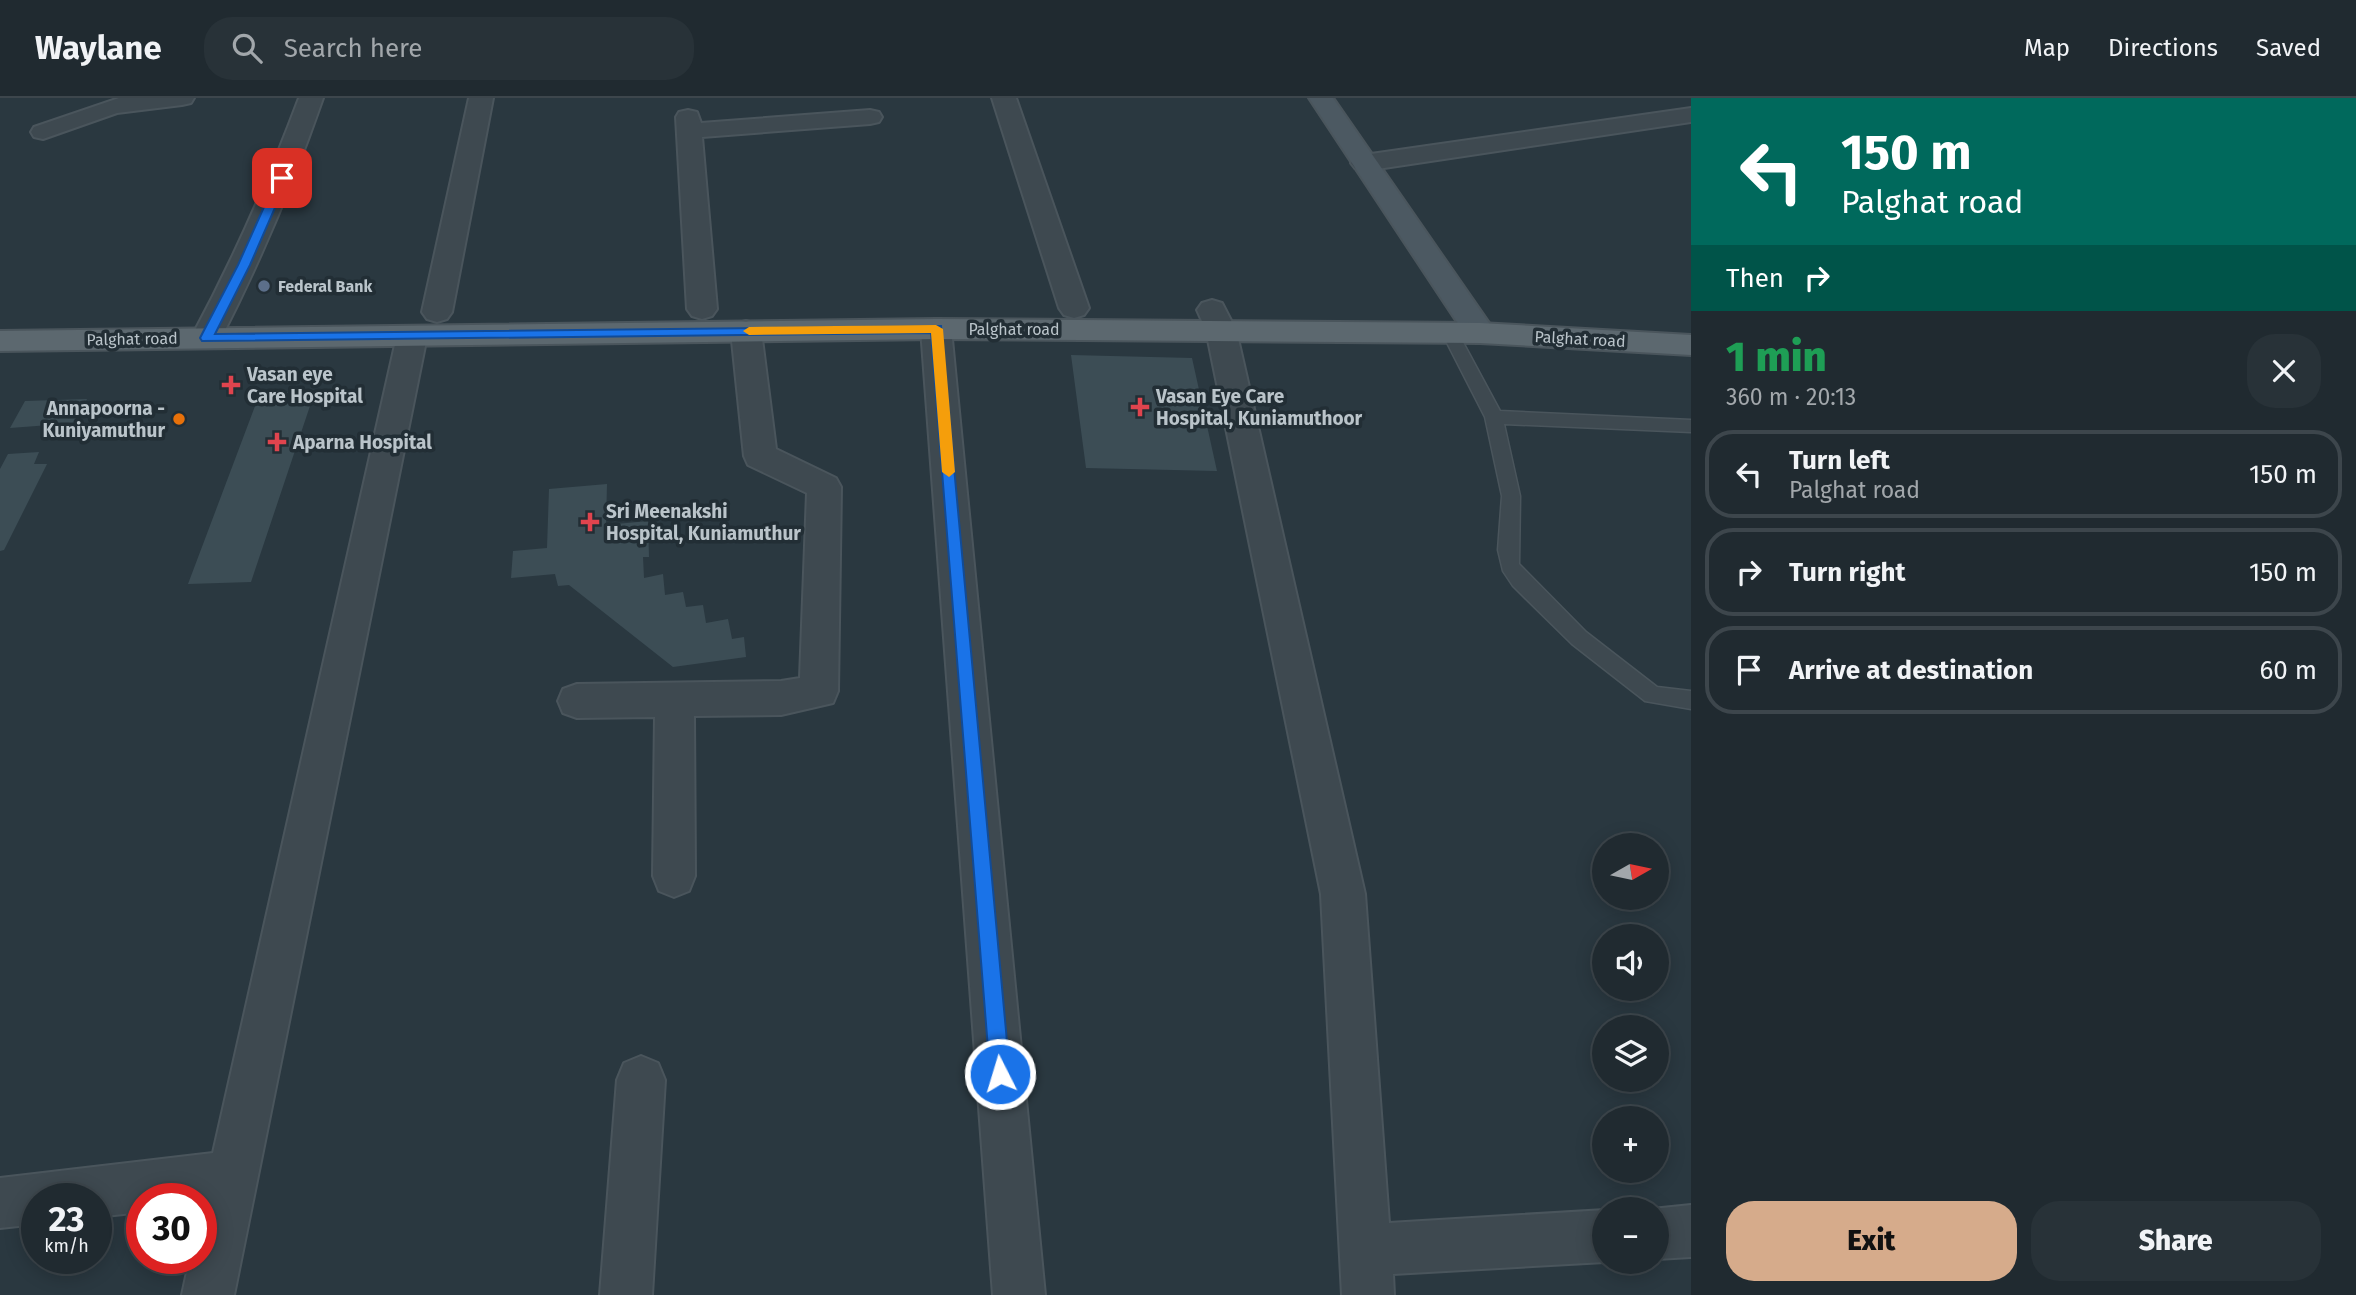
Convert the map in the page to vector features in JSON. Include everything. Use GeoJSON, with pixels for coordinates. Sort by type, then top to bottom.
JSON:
{"type":"FeatureCollection","features":[{"type":"Feature","properties":{"kind":"main road","name":"Palghat road"},"geometry":{"type":"LineString","coordinates":[[425,324],[702,309],[1074,308],[1216,320]]}},
{"type":"Feature","properties":{"kind":"main road","name":"Palghat road"},"geometry":{"type":"LineString","coordinates":[[0,317],[211,326],[425,324],[746,331],[936,329],[1216,320],[1464,325],[1691,321]]}},
{"type":"Feature","properties":{"kind":"main road","name":"Palghat road"},"geometry":{"type":"LineString","coordinates":[[1464,325],[1691,345]]}},
{"type":"Feature","properties":{"kind":"main road","name":"Palghat road"},"geometry":{"type":"LineString","coordinates":[[0,341],[211,326]]}},
{"type":"Feature","properties":{"kind":"street"},"geometry":{"type":"LineString","coordinates":[[43,132],[113,106],[182,98]]}},
{"type":"Feature","properties":{"kind":"street"},"geometry":{"type":"LineString","coordinates":[[211,326],[244,265],[282,178],[312,98]]}},
{"type":"Feature","properties":{"kind":"street"},"geometry":{"type":"LineString","coordinates":[[208,1295],[425,324],[481,98]]}},
{"type":"Feature","properties":{"kind":"street"},"geometry":{"type":"LineString","coordinates":[[1004,98],[1074,308]]}},
{"type":"Feature","properties":{"kind":"street"},"geometry":{"type":"LineString","coordinates":[[1321,98],[1464,325]]}},
{"type":"Feature","properties":{"kind":"street"},"geometry":{"type":"LineString","coordinates":[[1364,163],[1691,114]]}},
{"type":"Feature","properties":{"kind":"street"},"geometry":{"type":"LineString","coordinates":[[702,309],[688,124],[870,117]]}},
{"type":"Feature","properties":{"kind":"street"},"geometry":{"type":"LineString","coordinates":[[1216,320],[1343,894],[1366,1272],[1592,1238]]}},
{"type":"Feature","properties":{"kind":"street"},"geometry":{"type":"LineString","coordinates":[[936,329],[1019,1295]]}},
{"type":"Feature","properties":{"kind":"street"},"geometry":{"type":"LineString","coordinates":[[577,701],[781,698],[819,691],[824,487],[760,456],[746,331]]}},
{"type":"Feature","properties":{"kind":"street"},"geometry":{"type":"LineString","coordinates":[[674,876],[675,700]]}},
{"type":"Feature","properties":{"kind":"street"},"geometry":{"type":"LineString","coordinates":[[625,1295],[641,1080]]}},
{"type":"Feature","properties":{"kind":"street"},"geometry":{"type":"LineString","coordinates":[[112,1190],[233,1176]]}},
{"type":"Feature","properties":{"kind":"street"},"geometry":{"type":"LineString","coordinates":[[0,1203],[21,1201]]}},
{"type":"Feature","properties":{"kind":"street"},"geometry":{"type":"LineString","coordinates":[[1669,1232],[1691,1231]]}},
{"type":"Feature","properties":{"kind":"lane"},"geometry":{"type":"LineString","coordinates":[[1464,325],[1494,417],[1511,496],[1508,550],[1510,566],[1520,580],[1579,638],[1653,695],[1691,701]]}},
{"type":"Feature","properties":{"kind":"lane"},"geometry":{"type":"LineString","coordinates":[[1494,417],[1691,426]]}},
{"type":"Feature","properties":{"kind":"building"},"geometry":{"type":"Polygon","coordinates":[[[1071,355],[1192,358],[1217,471],[1086,468],[1071,355]]]}},
{"type":"Feature","properties":{"kind":"building"},"geometry":{"type":"Polygon","coordinates":[[[315,391],[251,582],[188,584],[260,393],[315,391]]]}},
{"type":"Feature","properties":{"kind":"building"},"geometry":{"type":"Polygon","coordinates":[[[87,399],[76,423],[10,428],[25,401],[87,399]]]}},
{"type":"Feature","properties":{"kind":"building"},"geometry":{"type":"Polygon","coordinates":[[[39,452],[34,464],[47,464],[4,550],[0,551],[0,469],[8,454],[39,452]]]}},
{"type":"Feature","properties":{"kind":"building"},"geometry":{"type":"Polygon","coordinates":[[[607,484],[606,525],[648,521],[649,557],[643,557],[644,578],[663,574],[665,595],[683,592],[686,607],[703,605],[706,623],[728,619],[732,639],[744,637],[746,657],[673,667],[569,585],[558,586],[555,574],[511,578],[513,551],[547,548],[549,489],[607,484]]]}},
{"type":"Feature","properties":{"kind":"slow traffic"},"geometry":{"type":"LineString","coordinates":[[749,331],[936,329],[949,472]]}},
{"type":"Feature","properties":{"kind":"place","name":"Federal Bank"},"geometry":{"type":"Point","coordinates":[264,286]}},
{"type":"Feature","properties":{"kind":"place","name":"Vasan eye Care Hospital"},"geometry":{"type":"Point","coordinates":[231,385]}},
{"type":"Feature","properties":{"kind":"place","name":"Vasan Eye Care Hospital, Kuniamuthoor"},"geometry":{"type":"Point","coordinates":[1140,407]}},
{"type":"Feature","properties":{"kind":"place","name":"Annapoorna - Kuniyamuthur"},"geometry":{"type":"Point","coordinates":[179,419]}},
{"type":"Feature","properties":{"kind":"place","name":"Aparna Hospital"},"geometry":{"type":"Point","coordinates":[277,442]}},
{"type":"Feature","properties":{"kind":"place","name":"Sri Meenakshi Hospital, Kuniamuthur"},"geometry":{"type":"Point","coordinates":[590,522]}},
{"type":"Feature","properties":{"kind":"route"},"geometry":{"type":"LineString","coordinates":[[282,178],[244,265],[216,314],[206,338],[936,329],[1000,1074]]}}]}
